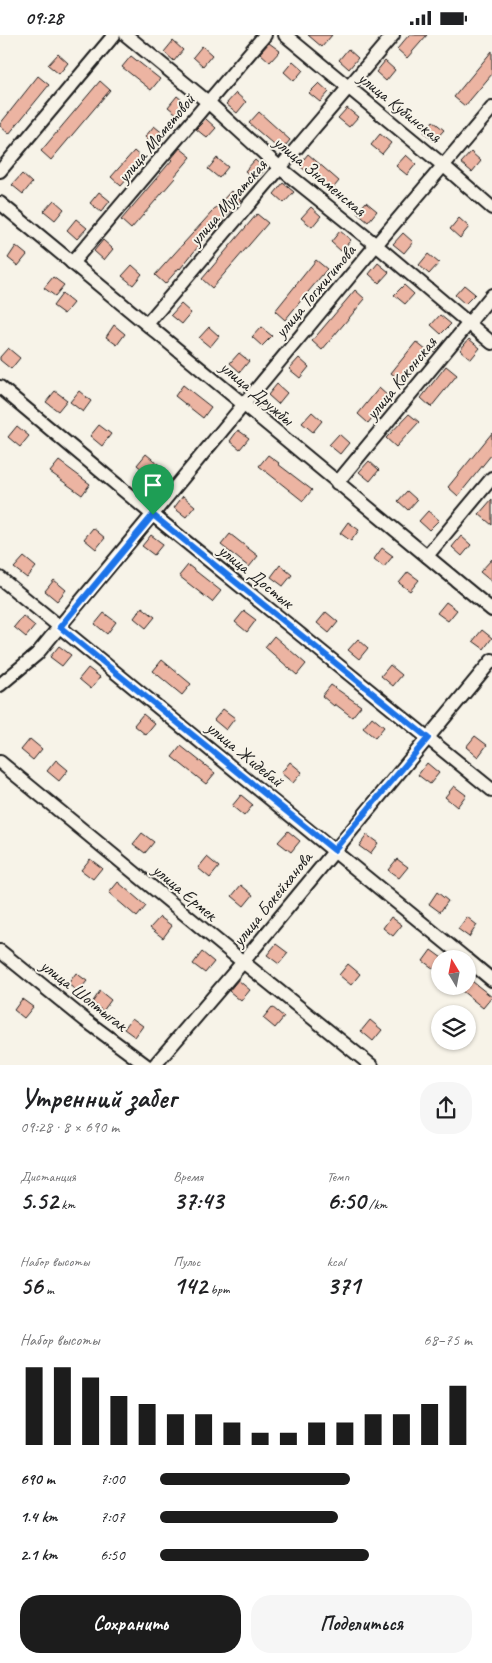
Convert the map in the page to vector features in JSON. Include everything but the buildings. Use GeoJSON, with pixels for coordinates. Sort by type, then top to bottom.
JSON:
{"type":"FeatureCollection","features":[{"type":"Feature","properties":{"kind":"street"},"geometry":{"type":"LineString","coordinates":[[0,171],[114,35]]}},
{"type":"Feature","properties":{"kind":"street","name":"улица Знаменская"},"geometry":{"type":"LineString","coordinates":[[126,35],[209,103],[280,168],[376,245],[492,343]]}},
{"type":"Feature","properties":{"kind":"street","name":"улица Маметовой"},"geometry":{"type":"LineString","coordinates":[[72,263],[265,35]]}},
{"type":"Feature","properties":{"kind":"street","name":"улица Кубинская"},"geometry":{"type":"LineString","coordinates":[[285,35],[492,208]]}},
{"type":"Feature","properties":{"kind":"street","name":"улица Муратская"},"geometry":{"type":"LineString","coordinates":[[146,324],[393,35]]}},
{"type":"Feature","properties":{"kind":"street","name":"улица Тогжигитова"},"geometry":{"type":"LineString","coordinates":[[0,685],[37,653],[60,627],[376,245],[492,108]]}},
{"type":"Feature","properties":{"kind":"street","name":"улица Дружбы"},"geometry":{"type":"LineString","coordinates":[[0,203],[492,610]]}},
{"type":"Feature","properties":{"kind":"street","name":"улица Коконская"},"geometry":{"type":"LineString","coordinates":[[337,483],[492,295]]}},
{"type":"Feature","properties":{"kind":"street","name":"улица Достык"},"geometry":{"type":"LineString","coordinates":[[0,387],[153,515],[492,790]]}},
{"type":"Feature","properties":{"kind":"street"},"geometry":{"type":"LineString","coordinates":[[428,556],[492,478]]}},
{"type":"Feature","properties":{"kind":"street","name":"улица Жидебай"},"geometry":{"type":"LineString","coordinates":[[0,578],[456,950]]}},
{"type":"Feature","properties":{"kind":"street","name":"улица Бокейханова"},"geometry":{"type":"LineString","coordinates":[[154,1065],[242,962],[492,660]]}},
{"type":"Feature","properties":{"kind":"street","name":"улица Ермек"},"geometry":{"type":"LineString","coordinates":[[0,762],[242,962],[372,1065]]}},
{"type":"Feature","properties":{"kind":"street","name":"улица Шоптыгак"},"geometry":{"type":"LineString","coordinates":[[0,951],[85,1020],[147,1065]]}},
{"type":"Feature","properties":{"kind":"street","name":"улица Жидебай"},"geometry":{"type":"LineString","coordinates":[[476,967],[492,980]]}},
{"type":"Feature","properties":{"kind":"route"},"geometry":{"type":"LineString","coordinates":[[153,515],[428,738],[334,850],[60,627],[153,515]]}}]}
